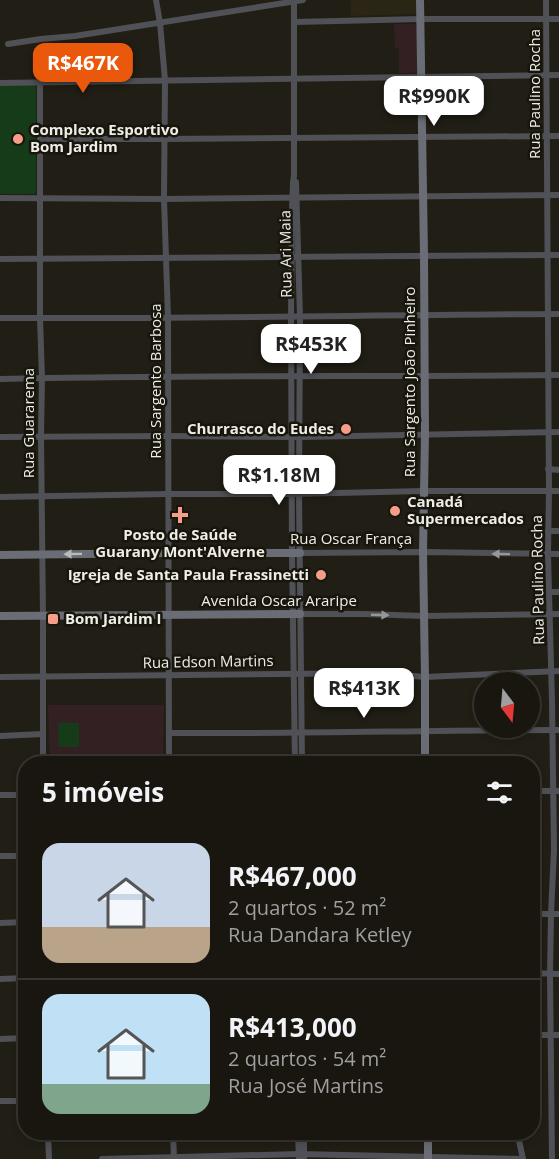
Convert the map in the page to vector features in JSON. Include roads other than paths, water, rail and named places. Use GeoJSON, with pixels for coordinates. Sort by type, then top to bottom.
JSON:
{"type":"FeatureCollection","features":[{"type":"Feature","properties":{"kind":"street","name":"Rua Sargento Barbosa"},"geometry":{"type":"LineString","coordinates":[[156,0],[165,80],[169,756]]}},
{"type":"Feature","properties":{"kind":"street"},"geometry":{"type":"LineString","coordinates":[[8,44],[75,36],[303,0]]}},
{"type":"Feature","properties":{"kind":"street","name":"Rua Sargento João Pinheiro"},"geometry":{"type":"LineString","coordinates":[[420,0],[424,255],[424,756]]}},
{"type":"Feature","properties":{"kind":"street","name":"Rua Paulino Rocha"},"geometry":{"type":"LineString","coordinates":[[546,0],[548,554],[551,672],[556,730],[556,850],[551,914],[550,974],[555,1035],[556,1159]]}},
{"type":"Feature","properties":{"kind":"street","name":"Rua Ari Maia"},"geometry":{"type":"LineString","coordinates":[[294,1],[294,176],[297,182],[291,317],[300,437],[296,494]]}},
{"type":"Feature","properties":{"kind":"street"},"geometry":{"type":"LineString","coordinates":[[294,22],[559,18]]}},
{"type":"Feature","properties":{"kind":"street"},"geometry":{"type":"LineString","coordinates":[[0,83],[559,75]]}},
{"type":"Feature","properties":{"kind":"street","name":"Rua Guararema"},"geometry":{"type":"LineString","coordinates":[[40,82],[43,756]]}},
{"type":"Feature","properties":{"kind":"street"},"geometry":{"type":"LineString","coordinates":[[40,139],[559,136]]}},
{"type":"Feature","properties":{"kind":"street"},"geometry":{"type":"LineString","coordinates":[[0,198],[164,199],[559,195]]}},
{"type":"Feature","properties":{"kind":"street"},"geometry":{"type":"LineString","coordinates":[[0,259],[559,255]]}},
{"type":"Feature","properties":{"kind":"street","name":"Rua Ari Maia"},"geometry":{"type":"LineString","coordinates":[[295,257],[300,317],[292,436],[296,494],[298,732],[301,756]]}},
{"type":"Feature","properties":{"kind":"street"},"geometry":{"type":"LineString","coordinates":[[0,318],[559,314]]}},
{"type":"Feature","properties":{"kind":"street"},"geometry":{"type":"LineString","coordinates":[[0,379],[167,376],[559,375]]}},
{"type":"Feature","properties":{"kind":"street"},"geometry":{"type":"LineString","coordinates":[[0,437],[300,437],[559,432]]}},
{"type":"Feature","properties":{"kind":"street"},"geometry":{"type":"LineString","coordinates":[[548,469],[559,470]]}},
{"type":"Feature","properties":{"kind":"street"},"geometry":{"type":"LineString","coordinates":[[0,496],[559,491]]}},
{"type":"Feature","properties":{"kind":"street"},"geometry":{"type":"LineString","coordinates":[[548,531],[559,531]]}},
{"type":"Feature","properties":{"kind":"street","name":"Rua Oscar França"},"geometry":{"type":"LineString","coordinates":[[0,555],[423,552],[559,554]]}},
{"type":"Feature","properties":{"kind":"street"},"geometry":{"type":"LineString","coordinates":[[549,592],[559,592]]}},
{"type":"Feature","properties":{"kind":"street","name":"Avenida Oscar Araripe"},"geometry":{"type":"LineString","coordinates":[[0,616],[559,614]]}},
{"type":"Feature","properties":{"kind":"street","name":"Rua Edson Martins"},"geometry":{"type":"LineString","coordinates":[[0,677],[381,673],[425,677],[559,671]]}},
{"type":"Feature","properties":{"kind":"street"},"geometry":{"type":"LineString","coordinates":[[169,733],[556,730]]}},
{"type":"Feature","properties":{"kind":"street","name":"Rua Ari Maia"},"geometry":{"type":"LineString","coordinates":[[296,756],[298,732]]}},
{"type":"Feature","properties":{"kind":"street"},"geometry":{"type":"LineString","coordinates":[[0,736],[43,734]]}},
{"type":"Feature","properties":{"kind":"street"},"geometry":{"type":"LineString","coordinates":[[540,791],[556,790]]}},
{"type":"Feature","properties":{"kind":"street"},"geometry":{"type":"LineString","coordinates":[[0,795],[18,795]]}},
{"type":"Feature","properties":{"kind":"street"},"geometry":{"type":"LineString","coordinates":[[0,856],[18,856]]}},
{"type":"Feature","properties":{"kind":"street"},"geometry":{"type":"LineString","coordinates":[[540,914],[559,914]]}},
{"type":"Feature","properties":{"kind":"street"},"geometry":{"type":"LineString","coordinates":[[0,923],[18,922]]}},
{"type":"Feature","properties":{"kind":"street"},"geometry":{"type":"LineString","coordinates":[[540,974],[559,974]]}},
{"type":"Feature","properties":{"kind":"street"},"geometry":{"type":"LineString","coordinates":[[0,979],[18,978]]}},
{"type":"Feature","properties":{"kind":"street"},"geometry":{"type":"LineString","coordinates":[[0,1039],[18,1038]]}},
{"type":"Feature","properties":{"kind":"street"},"geometry":{"type":"LineString","coordinates":[[0,1101],[18,1101]]}},
{"type":"Feature","properties":{"kind":"street"},"geometry":{"type":"LineString","coordinates":[[48,1140],[49,1159]]}},
{"type":"Feature","properties":{"kind":"street"},"geometry":{"type":"LineString","coordinates":[[173,1140],[174,1158]]}},
{"type":"Feature","properties":{"kind":"street"},"geometry":{"type":"LineString","coordinates":[[299,1140],[302,1157]]}},
{"type":"Feature","properties":{"kind":"street"},"geometry":{"type":"LineString","coordinates":[[302,1157],[303,1140]]}},
{"type":"Feature","properties":{"kind":"street"},"geometry":{"type":"LineString","coordinates":[[428,1140],[428,1158]]}},
{"type":"Feature","properties":{"kind":"street"},"geometry":{"type":"LineString","coordinates":[[102,1159],[302,1157],[523,1159],[519,1140]]}},
{"type":"Feature","properties":{"kind":"place","name":"Complexo Esportivo Bom Jardim"},"geometry":{"type":"Point","coordinates":[18,139]}},
{"type":"Feature","properties":{"kind":"place","name":"Churrasco do Eudes"},"geometry":{"type":"Point","coordinates":[346,429]}},
{"type":"Feature","properties":{"kind":"place","name":"Canadá Supermercados"},"geometry":{"type":"Point","coordinates":[395,511]}},
{"type":"Feature","properties":{"kind":"place","name":"Posto de Saúde Guarany Mont'Alverne"},"geometry":{"type":"Point","coordinates":[180,515]}},
{"type":"Feature","properties":{"kind":"place","name":"Igreja de Santa Paula Frassinetti"},"geometry":{"type":"Point","coordinates":[321,575]}},
{"type":"Feature","properties":{"kind":"place","name":"Bom Jardim I"},"geometry":{"type":"Point","coordinates":[53,619]}}]}
